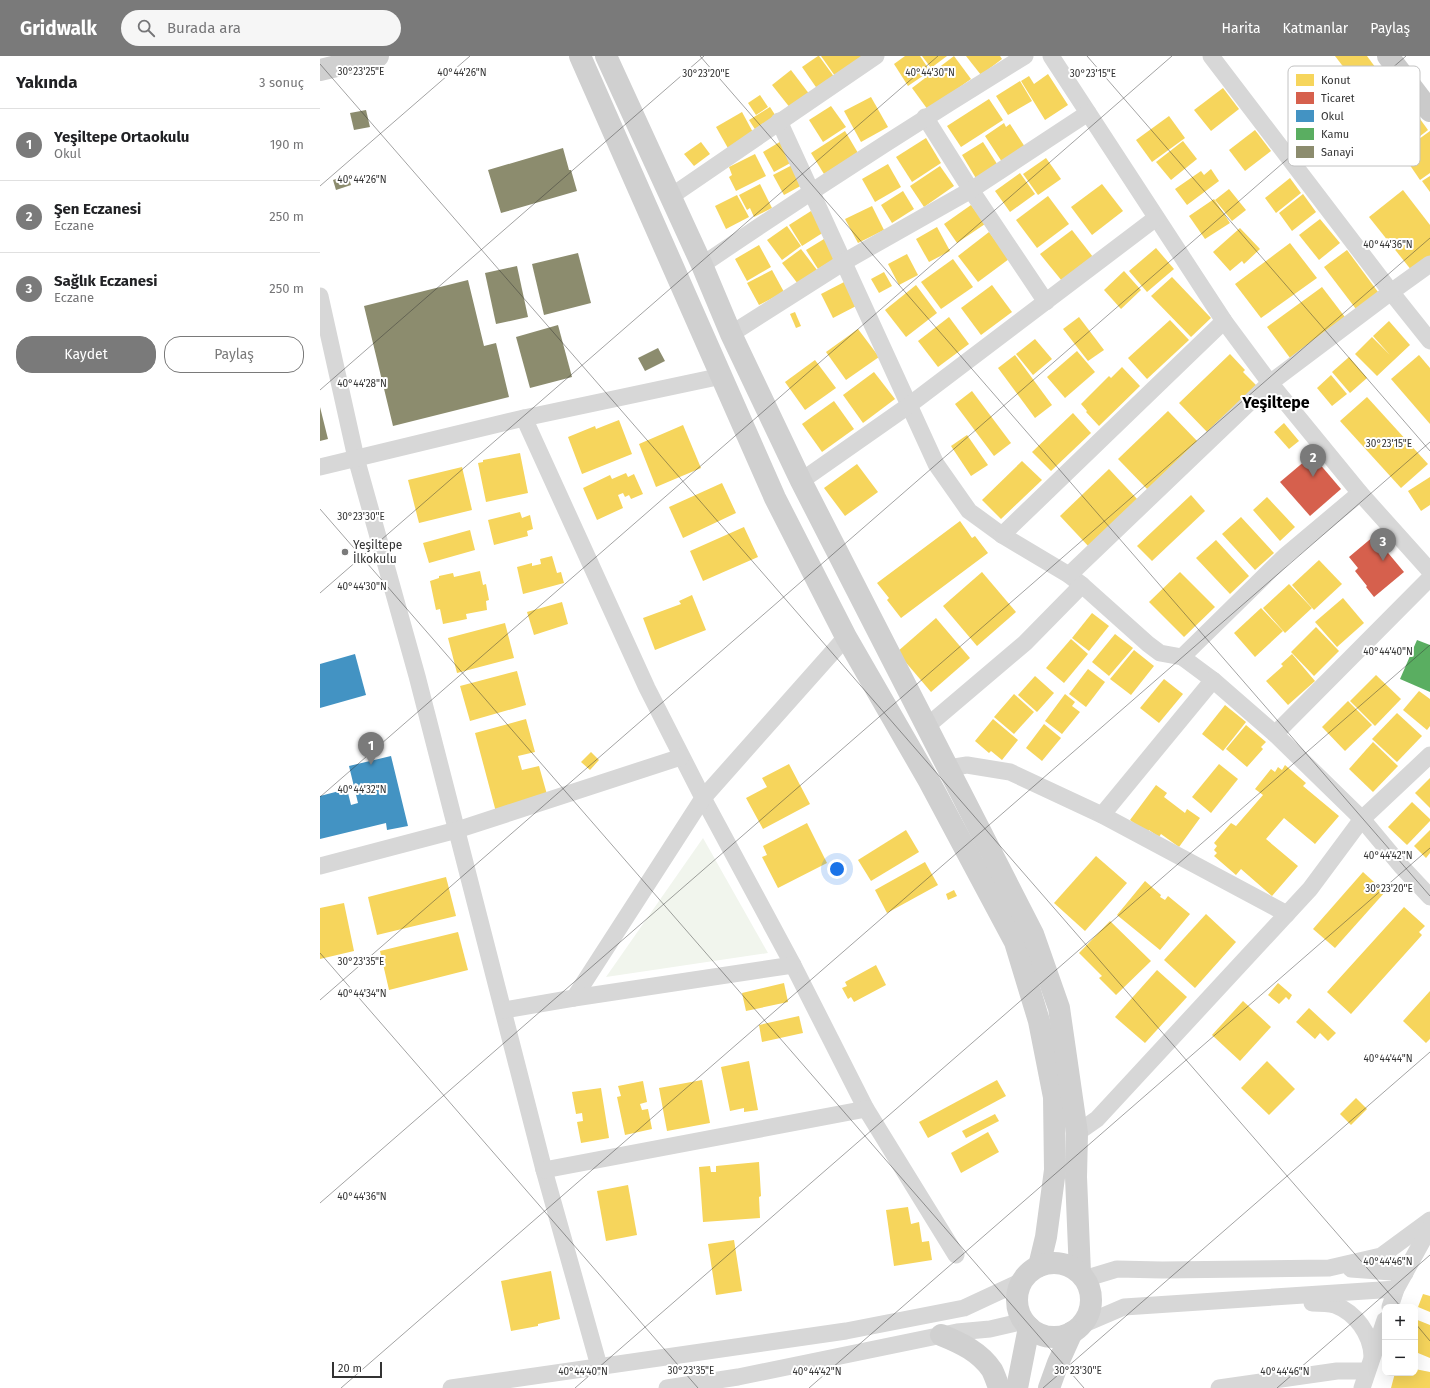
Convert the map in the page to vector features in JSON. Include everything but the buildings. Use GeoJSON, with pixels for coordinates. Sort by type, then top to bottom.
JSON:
{"type":"FeatureCollection","features":[{"type":"Feature","properties":{"kind":"main road"},"geometry":{"type":"LineString","coordinates":[[320,70],[378,56]]}},
{"type":"Feature","properties":{"kind":"main road"},"geometry":{"type":"LineString","coordinates":[[570,56],[579,64],[593,83]]}},
{"type":"Feature","properties":{"kind":"main road"},"geometry":{"type":"LineString","coordinates":[[580,56],[775,498],[846,638],[929,781],[1015,942],[1039,1021],[1054,1097],[1055,1170],[1046,1237],[1038,1266]]}},
{"type":"Feature","properties":{"kind":"main road"},"geometry":{"type":"LineString","coordinates":[[606,56],[702,264],[731,334],[801,481],[1033,934],[1059,1008],[1077,1133],[1076,1177],[1082,1276]]}},
{"type":"Feature","properties":{"kind":"main road"},"geometry":{"type":"LineString","coordinates":[[1388,56],[1396,66]]}},
{"type":"Feature","properties":{"kind":"main road"},"geometry":{"type":"LineString","coordinates":[[1420,98],[1430,111]]}},
{"type":"Feature","properties":{"kind":"main road"},"geometry":{"type":"LineString","coordinates":[[1049,1388],[1058,1363],[1077,1328],[1088,1315],[1091,1304],[1090,1293],[1087,1282],[1082,1276],[1070,1267],[1060,1263],[1049,1263],[1038,1266],[1029,1272],[1022,1282],[1018,1292],[1017,1304],[1020,1315],[1026,1324],[1036,1332],[1048,1336],[1060,1336],[1077,1328]]}},
{"type":"Feature","properties":{"kind":"main road"},"geometry":{"type":"LineString","coordinates":[[1017,1388],[1026,1324]]}},
{"type":"Feature","properties":{"kind":"main road"},"geometry":{"type":"LineString","coordinates":[[941,1335],[960,1342],[977,1354],[992,1371],[999,1388]]}},
{"type":"Feature","properties":{"kind":"street"},"geometry":{"type":"LineString","coordinates":[[670,197],[876,56]]}},
{"type":"Feature","properties":{"kind":"street"},"geometry":{"type":"LineString","coordinates":[[702,264],[812,190],[925,117],[1025,56]]}},
{"type":"Feature","properties":{"kind":"street"},"geometry":{"type":"LineString","coordinates":[[1050,56],[1224,321],[1270,383],[1360,493],[1430,571]]}},
{"type":"Feature","properties":{"kind":"street"},"geometry":{"type":"LineString","coordinates":[[1211,56],[1288,157]]}},
{"type":"Feature","properties":{"kind":"street"},"geometry":{"type":"LineString","coordinates":[[731,334],[844,262],[971,190],[1088,113]]}},
{"type":"Feature","properties":{"kind":"street"},"geometry":{"type":"LineString","coordinates":[[925,117],[971,190],[1046,302]]}},
{"type":"Feature","properties":{"kind":"street"},"geometry":{"type":"LineString","coordinates":[[779,122],[812,190],[908,406],[936,464],[969,511],[1002,535],[1069,575],[1160,653],[1182,657],[1213,680],[1275,734],[1362,819],[1430,898]]}},
{"type":"Feature","properties":{"kind":"street"},"geometry":{"type":"LineString","coordinates":[[1295,166],[1430,341]]}},
{"type":"Feature","properties":{"kind":"street"},"geometry":{"type":"LineString","coordinates":[[801,481],[908,406],[1156,218]]}},
{"type":"Feature","properties":{"kind":"street"},"geometry":{"type":"LineString","coordinates":[[1069,575],[1270,383],[1430,264]]}},
{"type":"Feature","properties":{"kind":"street"},"geometry":{"type":"LineString","coordinates":[[320,296],[356,458],[417,676],[544,1170],[599,1366]]}},
{"type":"Feature","properties":{"kind":"street"},"geometry":{"type":"LineString","coordinates":[[1002,535],[1224,321]]}},
{"type":"Feature","properties":{"kind":"street"},"geometry":{"type":"LineString","coordinates":[[320,467],[524,418],[722,376]]}},
{"type":"Feature","properties":{"kind":"street"},"geometry":{"type":"LineString","coordinates":[[524,418],[647,688],[681,757],[793,965],[866,1109],[956,1255]]}},
{"type":"Feature","properties":{"kind":"street"},"geometry":{"type":"LineString","coordinates":[[1182,657],[1286,556],[1360,493]]}},
{"type":"Feature","properties":{"kind":"street"},"geometry":{"type":"LineString","coordinates":[[1275,734],[1430,578]]}},
{"type":"Feature","properties":{"kind":"street"},"geometry":{"type":"LineString","coordinates":[[926,727],[1024,643],[1082,585]]}},
{"type":"Feature","properties":{"kind":"street"},"geometry":{"type":"LineString","coordinates":[[574,998],[703,798],[846,638]]}},
{"type":"Feature","properties":{"kind":"street"},"geometry":{"type":"LineString","coordinates":[[1102,815],[1213,680]]}},
{"type":"Feature","properties":{"kind":"street"},"geometry":{"type":"LineString","coordinates":[[320,866],[457,830],[681,757]]}},
{"type":"Feature","properties":{"kind":"street"},"geometry":{"type":"LineString","coordinates":[[1077,1133],[1097,1119],[1310,889],[1362,819],[1430,757]]}},
{"type":"Feature","properties":{"kind":"street"},"geometry":{"type":"LineString","coordinates":[[948,768],[967,765],[1010,772],[1102,815],[1287,914]]}},
{"type":"Feature","properties":{"kind":"street"},"geometry":{"type":"LineString","coordinates":[[504,1010],[793,965]]}},
{"type":"Feature","properties":{"kind":"street"},"geometry":{"type":"LineString","coordinates":[[544,1170],[866,1109]]}},
{"type":"Feature","properties":{"kind":"street"},"geometry":{"type":"LineString","coordinates":[[1329,1268],[1381,1256],[1430,1220]]}},
{"type":"Feature","properties":{"kind":"street"},"geometry":{"type":"LineString","coordinates":[[1391,1304],[1396,1289],[1430,1226]]}},
{"type":"Feature","properties":{"kind":"street"},"geometry":{"type":"LineString","coordinates":[[1082,1276],[1117,1269],[1162,1270],[1329,1268],[1405,1273]]}},
{"type":"Feature","properties":{"kind":"street"},"geometry":{"type":"LineString","coordinates":[[451,1388],[846,1331],[890,1323],[964,1308],[1022,1282]]}},
{"type":"Feature","properties":{"kind":"street"},"geometry":{"type":"LineString","coordinates":[[1077,1328],[1124,1307],[1396,1289]]}},
{"type":"Feature","properties":{"kind":"street"},"geometry":{"type":"LineString","coordinates":[[1232,1300],[1303,1302],[1334,1305],[1352,1314],[1362,1325],[1372,1345],[1370,1363]]}},
{"type":"Feature","properties":{"kind":"street"},"geometry":{"type":"LineString","coordinates":[[666,1388],[738,1376],[957,1332],[1026,1324]]}},
{"type":"Feature","properties":{"kind":"street"},"geometry":{"type":"LineString","coordinates":[[1362,1388],[1382,1329]]}},
{"type":"Feature","properties":{"kind":"street"},"geometry":{"type":"LineString","coordinates":[[1219,1388],[1337,1371],[1370,1363]]}},
{"type":"Feature","properties":{"kind":"shaded area"},"geometry":{"type":"Polygon","coordinates":[[[703,838],[768,953],[606,977],[703,838]]]}},
{"type":"Feature","properties":{"kind":"place","name":"Şen Eczanesi"},"geometry":{"type":"Point","coordinates":[1313,477]}},
{"type":"Feature","properties":{"kind":"place","name":"Yeşiltepe İlkokulu"},"geometry":{"type":"Point","coordinates":[345,552]}},
{"type":"Feature","properties":{"kind":"place","name":"Sağlık Eczanesi"},"geometry":{"type":"Point","coordinates":[1383,561]}},
{"type":"Feature","properties":{"kind":"place","name":"Yeşiltepe Ortaokulu"},"geometry":{"type":"Point","coordinates":[371,765]}},
{"type":"Feature","properties":{"kind":"district","name":"Yeşiltepe"},"geometry":{"type":"Point","coordinates":[1276,402]}}]}
